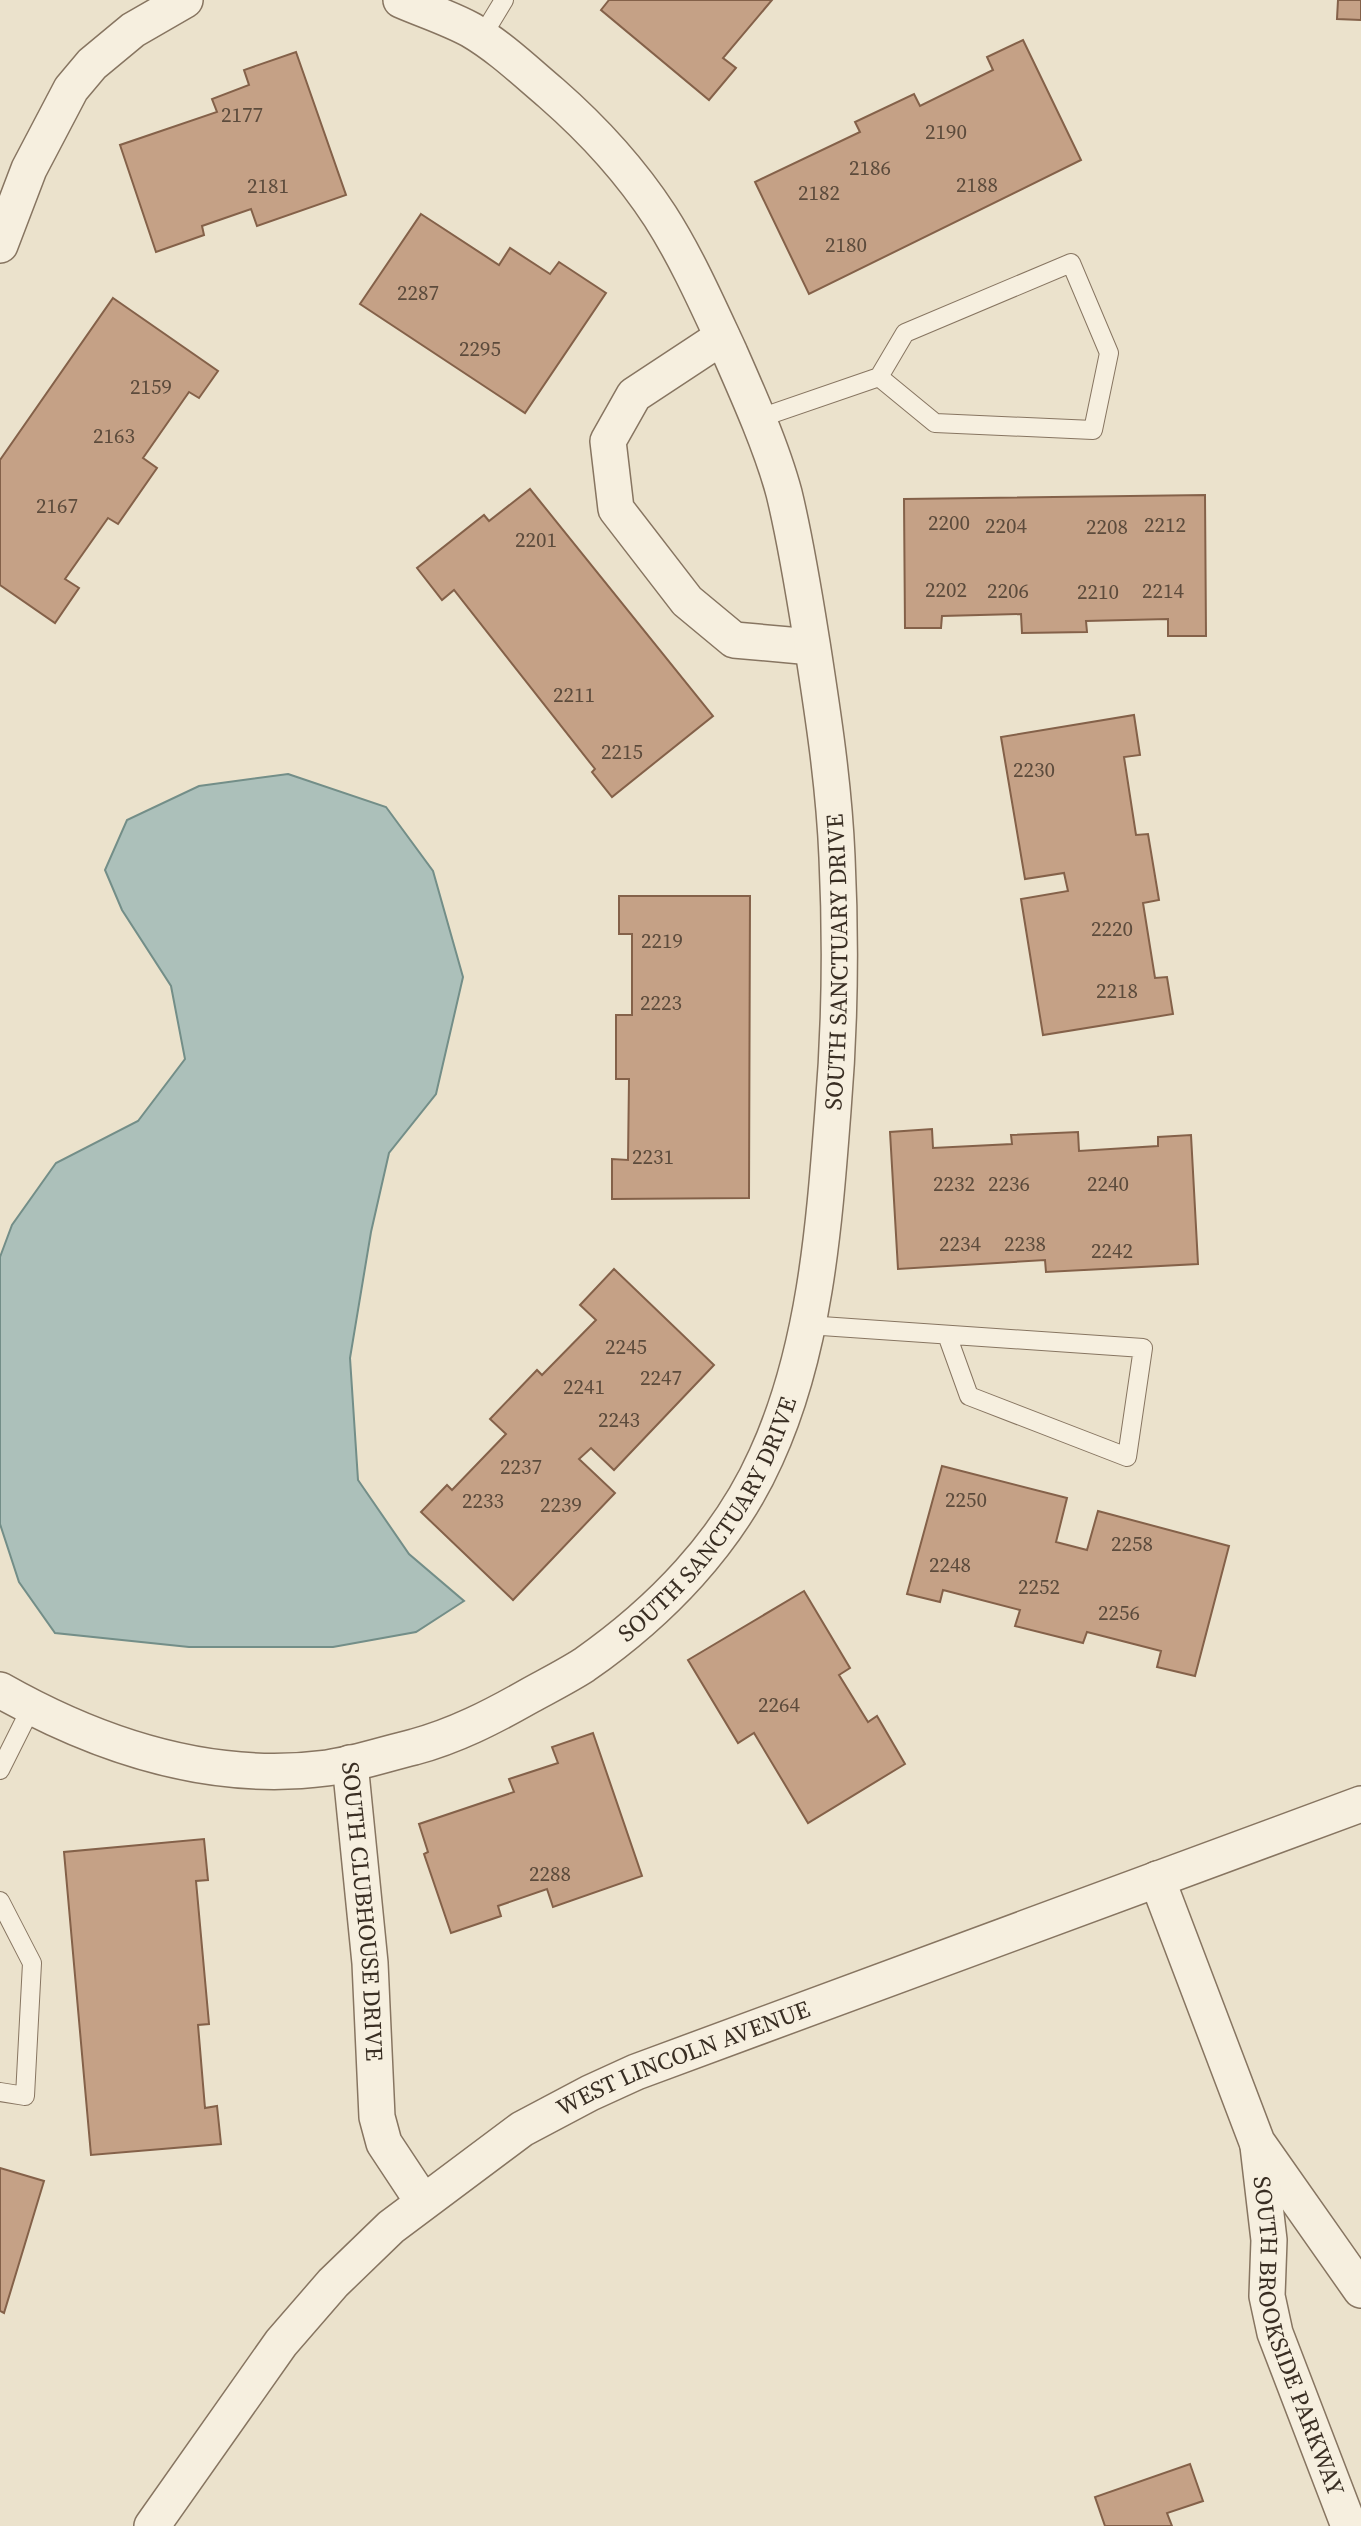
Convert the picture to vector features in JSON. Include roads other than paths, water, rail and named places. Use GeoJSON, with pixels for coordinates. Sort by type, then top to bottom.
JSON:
{"type":"FeatureCollection","features":[{"type":"Feature","properties":{"kind":"street"},"geometry":{"type":"LineString","coordinates":[[0,245],[29,169],[71,89],[92,64],[133,30],[185,0]]}},
{"type":"Feature","properties":{"kind":"street","name":"SOUTH SANCTUARY DRIVE"},"geometry":{"type":"LineString","coordinates":[[350,1763],[427,1744],[461,1731],[583,1666],[658,1606],[710,1550],[733,1517],[766,1458],[799,1368],[824,1229],[839,1041],[837,855],[826,735],[783,489],[757,419],[705,300],[659,214],[607,147],[572,111],[512,59],[471,30],[401,0]]}},
{"type":"Feature","properties":{"kind":"street"},"geometry":{"type":"LineString","coordinates":[[722,337],[635,395],[608,441],[616,509],[687,601],[734,640],[812,647]]}},
{"type":"Feature","properties":{"kind":"street","name":"SOUTH CLUBHOUSE DRIVE"},"geometry":{"type":"LineString","coordinates":[[0,1690],[31,1708],[111,1744],[174,1761],[271,1772],[329,1768],[350,1763],[370,1963],[377,2117],[384,2143],[423,2202]]}},
{"type":"Feature","properties":{"kind":"street","name":"WEST LINCOLN AVENUE"},"geometry":{"type":"LineString","coordinates":[[152,2526],[281,2343],[333,2283],[391,2227],[522,2129],[636,2072],[1361,1804]]}},
{"type":"Feature","properties":{"kind":"street","name":"SOUTH BROOKSIDE PARKWAY"},"geometry":{"type":"LineString","coordinates":[[1157,1879],[1257,2142],[1269,2240],[1267,2297],[1275,2333],[1349,2526]]}},
{"type":"Feature","properties":{"kind":"street","name":"SOUTH BROOKSIDE PARKWAY"},"geometry":{"type":"LineString","coordinates":[[1257,2142],[1361,2290]]}},
{"type":"Feature","properties":{"kind":"lane"},"geometry":{"type":"LineString","coordinates":[[481,38],[504,0]]}},
{"type":"Feature","properties":{"kind":"lane"},"geometry":{"type":"LineString","coordinates":[[757,419],[879,377],[905,333],[1070,263],[1109,354],[1093,430],[935,423],[879,377]]}},
{"type":"Feature","properties":{"kind":"lane"},"geometry":{"type":"LineString","coordinates":[[807,1325],[1143,1348],[1127,1457],[969,1396],[947,1335]]}},
{"type":"Feature","properties":{"kind":"lane"},"geometry":{"type":"LineString","coordinates":[[0,1770],[31,1708]]}},
{"type":"Feature","properties":{"kind":"lane"},"geometry":{"type":"LineString","coordinates":[[0,1901],[32,1963],[25,2096],[0,2092]]}},
{"type":"Feature","properties":{"kind":"water"},"geometry":{"type":"Polygon","coordinates":[[[288,774],[386,807],[433,871],[463,977],[436,1094],[389,1153],[371,1232],[350,1358],[358,1480],[409,1554],[464,1601],[416,1632],[333,1647],[189,1647],[55,1633],[19,1582],[0,1524],[0,1257],[12,1225],[56,1163],[138,1121],[185,1059],[171,986],[122,910],[105,870],[127,820],[199,786],[288,774]]]}}]}
